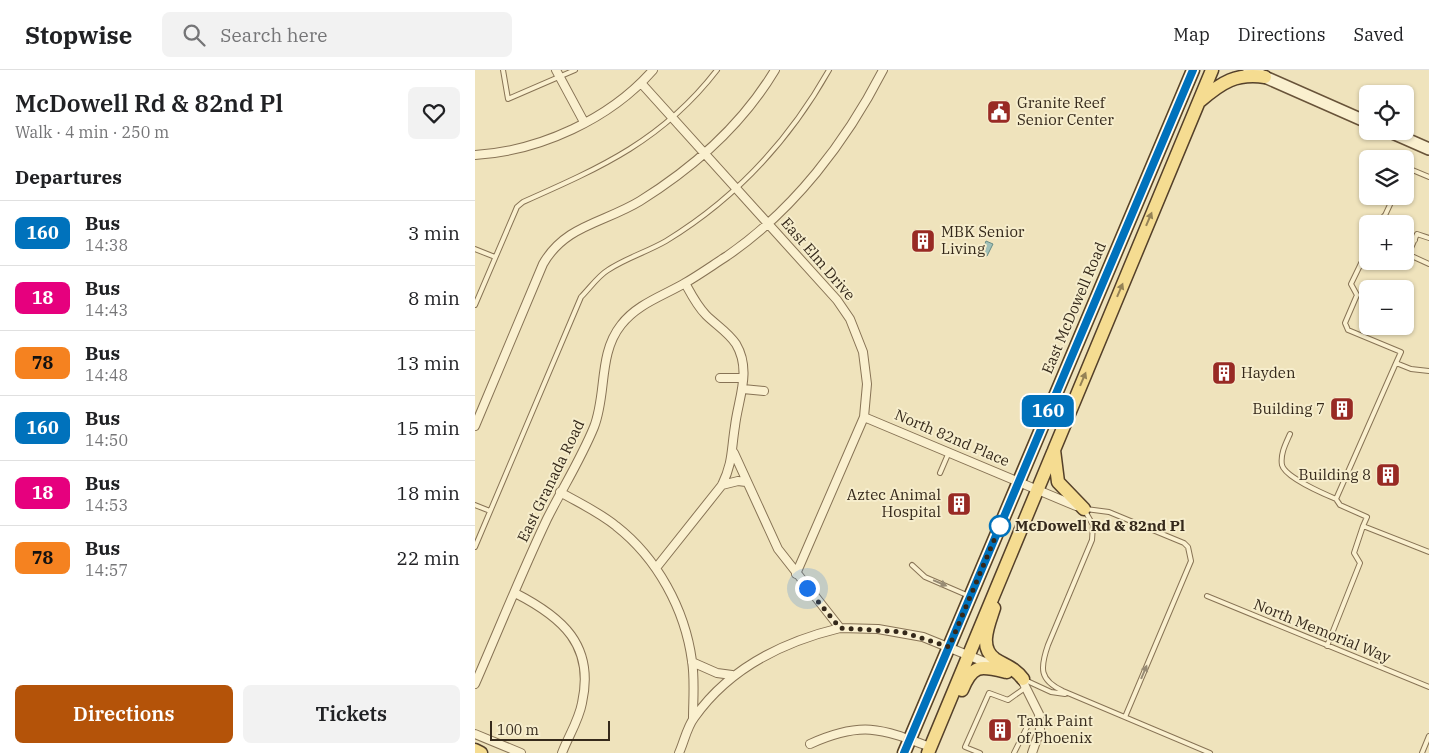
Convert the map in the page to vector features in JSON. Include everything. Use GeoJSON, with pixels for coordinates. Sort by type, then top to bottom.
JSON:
{"type":"FeatureCollection","features":[{"type":"Feature","properties":{"kind":"main road","name":"East McDowell Road"},"geometry":{"type":"LineString","coordinates":[[904,753],[1193,70]]}},
{"type":"Feature","properties":{"kind":"main road"},"geometry":{"type":"LineString","coordinates":[[929,750],[967,654],[1212,70]]}},
{"type":"Feature","properties":{"kind":"main road"},"geometry":{"type":"LineString","coordinates":[[1198,102],[1224,82],[1231,79],[1250,75],[1265,77]]}},
{"type":"Feature","properties":{"kind":"main road"},"geometry":{"type":"LineString","coordinates":[[1114,257],[1131,264]]}},
{"type":"Feature","properties":{"kind":"main road"},"geometry":{"type":"LineString","coordinates":[[1054,447],[1058,482],[1084,509]]}},
{"type":"Feature","properties":{"kind":"main road"},"geometry":{"type":"LineString","coordinates":[[1010,553],[986,636],[986,645],[994,658],[1015,668],[1025,682]]}},
{"type":"Feature","properties":{"kind":"main road"},"geometry":{"type":"LineString","coordinates":[[941,720],[953,711],[966,680],[972,671],[984,667],[1007,672]]}},
{"type":"Feature","properties":{"kind":"main road"},"geometry":{"type":"LineString","coordinates":[[475,750],[481,753]]}},
{"type":"Feature","properties":{"kind":"street"},"geometry":{"type":"LineString","coordinates":[[556,70],[584,122]]}},
{"type":"Feature","properties":{"kind":"street"},"geometry":{"type":"LineString","coordinates":[[475,155],[535,144],[584,122],[610,107],[641,84],[653,70]]}},
{"type":"Feature","properties":{"kind":"street"},"geometry":{"type":"LineString","coordinates":[[475,426],[543,264],[556,244],[575,231],[637,203],[672,180],[704,154],[735,124],[775,70]]}},
{"type":"Feature","properties":{"kind":"street","name":"East Granada Road"},"geometry":{"type":"LineString","coordinates":[[475,684],[560,492],[594,426],[602,394],[605,360],[621,325],[638,308],[685,283],[728,255],[768,223],[804,187],[832,153],[857,117],[883,70]]}},
{"type":"Feature","properties":{"kind":"street"},"geometry":{"type":"LineString","coordinates":[[1249,70],[1359,118]]}},
{"type":"Feature","properties":{"kind":"street","name":"East Elm Drive"},"geometry":{"type":"LineString","coordinates":[[641,84],[837,300],[850,319],[863,352],[867,384],[864,417],[796,574]]}},
{"type":"Feature","properties":{"kind":"street"},"geometry":{"type":"LineString","coordinates":[[1408,140],[1429,149]]}},
{"type":"Feature","properties":{"kind":"street"},"geometry":{"type":"LineString","coordinates":[[656,568],[722,486],[734,453],[734,427],[743,389],[741,354],[736,344],[728,333],[701,309],[685,283]]}},
{"type":"Feature","properties":{"kind":"street"},"geometry":{"type":"LineString","coordinates":[[720,378],[743,378]]}},
{"type":"Feature","properties":{"kind":"street"},"geometry":{"type":"LineString","coordinates":[[743,389],[764,391]]}},
{"type":"Feature","properties":{"kind":"street","name":"North 82nd Place"},"geometry":{"type":"LineString","coordinates":[[864,417],[1084,509]]}},
{"type":"Feature","properties":{"kind":"street"},"geometry":{"type":"LineString","coordinates":[[734,453],[778,549],[840,628]]}},
{"type":"Feature","properties":{"kind":"street"},"geometry":{"type":"LineString","coordinates":[[722,486],[738,481],[746,482]]}},
{"type":"Feature","properties":{"kind":"street"},"geometry":{"type":"LineString","coordinates":[[560,492],[615,525],[638,546],[656,568],[671,593],[683,626],[692,662],[693,718]]}},
{"type":"Feature","properties":{"kind":"street"},"geometry":{"type":"LineString","coordinates":[[515,593],[556,617],[572,636],[584,665],[582,704],[561,753]]}},
{"type":"Feature","properties":{"kind":"street"},"geometry":{"type":"LineString","coordinates":[[679,753],[693,718],[732,675],[761,656],[807,636],[840,628],[903,632],[967,654],[1025,682],[1039,718],[1040,730],[1032,753]]}},
{"type":"Feature","properties":{"kind":"street"},"geometry":{"type":"LineString","coordinates":[[692,662],[717,673],[732,675]]}},
{"type":"Feature","properties":{"kind":"street"},"geometry":{"type":"LineString","coordinates":[[810,744],[839,732],[872,729],[894,733],[929,750]]}},
{"type":"Feature","properties":{"kind":"street"},"geometry":{"type":"LineString","coordinates":[[475,734],[521,753]]}},
{"type":"Feature","properties":{"kind":"lane"},"geometry":{"type":"LineString","coordinates":[[503,70],[508,99],[575,70]]}},
{"type":"Feature","properties":{"kind":"lane"},"geometry":{"type":"LineString","coordinates":[[475,304],[517,207],[523,202],[595,171],[617,158],[673,119],[700,93],[717,70]]}},
{"type":"Feature","properties":{"kind":"lane"},"geometry":{"type":"LineString","coordinates":[[475,547],[581,297],[607,271],[666,240],[736,189],[790,130],[813,99],[829,70]]}},
{"type":"Feature","properties":{"kind":"lane"},"geometry":{"type":"LineString","coordinates":[[1414,170],[1429,177]]}},
{"type":"Feature","properties":{"kind":"lane"},"geometry":{"type":"LineString","coordinates":[[1415,240],[1417,234],[1429,238]]}},
{"type":"Feature","properties":{"kind":"lane"},"geometry":{"type":"LineString","coordinates":[[475,249],[495,257]]}},
{"type":"Feature","properties":{"kind":"lane"},"geometry":{"type":"LineString","coordinates":[[1414,257],[1429,264]]}},
{"type":"Feature","properties":{"kind":"lane"},"geometry":{"type":"LineString","coordinates":[[1336,499],[1401,352],[1347,330],[1345,323],[1357,295],[1351,284],[1359,268]]}},
{"type":"Feature","properties":{"kind":"lane"},"geometry":{"type":"LineString","coordinates":[[1396,363],[1411,369],[1429,371]]}},
{"type":"Feature","properties":{"kind":"lane"},"geometry":{"type":"LineString","coordinates":[[1290,434],[1283,453],[1283,465],[1287,472],[1314,489],[1336,499],[1340,505],[1367,517],[1354,553],[1360,563],[1327,646]]}},
{"type":"Feature","properties":{"kind":"lane"},"geometry":{"type":"LineString","coordinates":[[940,473],[949,452]]}},
{"type":"Feature","properties":{"kind":"lane"},"geometry":{"type":"LineString","coordinates":[[475,505],[491,511]]}},
{"type":"Feature","properties":{"kind":"lane"},"geometry":{"type":"LineString","coordinates":[[1084,509],[1093,525],[1092,540],[1042,663],[1045,679],[1053,686],[1071,695],[1210,753]]}},
{"type":"Feature","properties":{"kind":"lane"},"geometry":{"type":"LineString","coordinates":[[1084,509],[1109,512],[1184,543],[1190,554],[1191,561],[1125,717]]}},
{"type":"Feature","properties":{"kind":"lane"},"geometry":{"type":"LineString","coordinates":[[1363,526],[1429,552]]}},
{"type":"Feature","properties":{"kind":"lane"},"geometry":{"type":"LineString","coordinates":[[912,565],[925,576],[971,596]]}},
{"type":"Feature","properties":{"kind":"lane","name":"North Memorial Way"},"geometry":{"type":"LineString","coordinates":[[1207,596],[1429,687]]}},
{"type":"Feature","properties":{"kind":"lane"},"geometry":{"type":"LineString","coordinates":[[962,753],[989,693],[1007,700],[1025,682],[1051,692],[1071,695]]}},
{"type":"Feature","properties":{"kind":"lane"},"geometry":{"type":"LineString","coordinates":[[1014,753],[1029,723],[1039,718]]}},
{"type":"Feature","properties":{"kind":"lane"},"geometry":{"type":"LineString","coordinates":[[1422,753],[1429,736]]}},
{"type":"Feature","properties":{"kind":"lane"},"geometry":{"type":"LineString","coordinates":[[965,746],[980,753]]}},
{"type":"Feature","properties":{"kind":"water"},"geometry":{"type":"Polygon","coordinates":[[[986,241],[993,244],[987,256],[981,254],[986,241]]]}},
{"type":"Feature","properties":{"kind":"bus line","name":"160"},"geometry":{"type":"LineString","coordinates":[[904,753],[1193,70]]}},
{"type":"Feature","properties":{"kind":"place","name":"Granite Reef Senior Center"},"geometry":{"type":"Point","coordinates":[999,112]}},
{"type":"Feature","properties":{"kind":"place","name":"MBK Senior Living"},"geometry":{"type":"Point","coordinates":[923,241]}},
{"type":"Feature","properties":{"kind":"place","name":"Hayden"},"geometry":{"type":"Point","coordinates":[1224,373]}},
{"type":"Feature","properties":{"kind":"place","name":"Building 7"},"geometry":{"type":"Point","coordinates":[1342,409]}},
{"type":"Feature","properties":{"kind":"place","name":"Building 8"},"geometry":{"type":"Point","coordinates":[1388,475]}},
{"type":"Feature","properties":{"kind":"place","name":"Aztec Animal Hospital"},"geometry":{"type":"Point","coordinates":[959,504]}},
{"type":"Feature","properties":{"kind":"place","name":"McDowell Rd & 82nd Pl"},"geometry":{"type":"Point","coordinates":[1000,526]}},
{"type":"Feature","properties":{"kind":"place","name":"Tank Paint of Phoenix"},"geometry":{"type":"Point","coordinates":[1000,730]}},
{"type":"Feature","properties":{"kind":"route"},"geometry":{"type":"LineString","coordinates":[[807,588],[840,628],[903,632],[949,647],[1000,526]]}}]}
